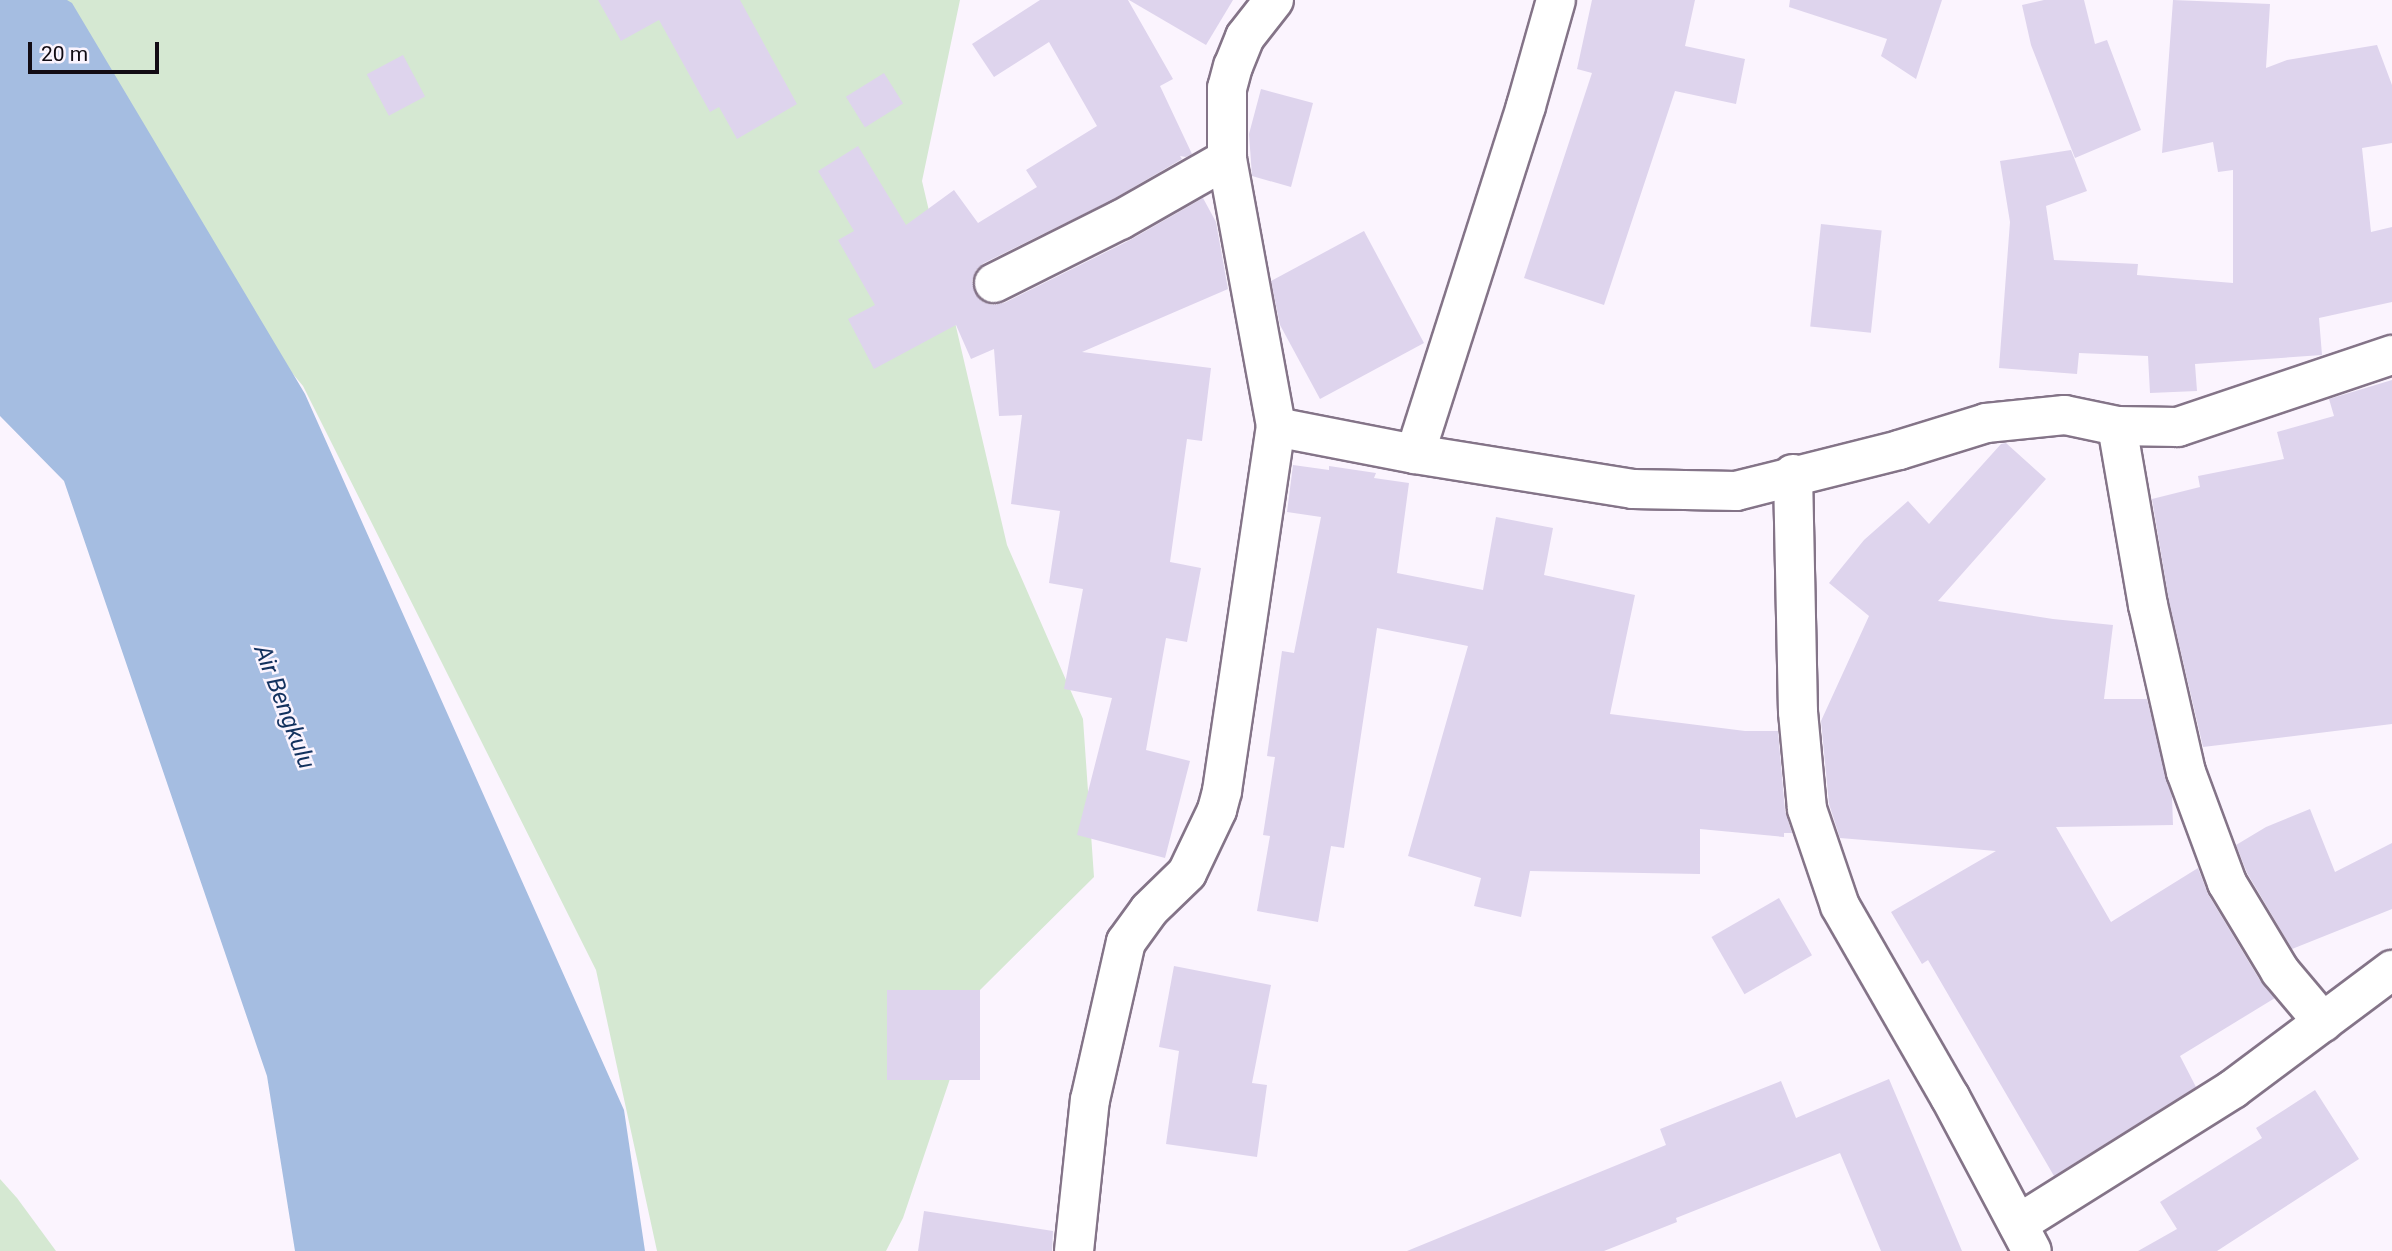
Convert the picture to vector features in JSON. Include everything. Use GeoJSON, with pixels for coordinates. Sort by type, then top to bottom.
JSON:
{"type":"FeatureCollection","features":[{"type":"Feature","properties":{"kind":"street"},"geometry":{"type":"LineString","coordinates":[[1074,1251],[1090,1100],[1126,942],[1155,904],[1187,873],[1217,810],[1222,791],[1276,427],[1227,159],[1227,88],[1245,37],[1275,0]]}},
{"type":"Feature","properties":{"kind":"street"},"geometry":{"type":"LineString","coordinates":[[1415,454],[1526,106],[1556,0]]}},
{"type":"Feature","properties":{"kind":"street"},"geometry":{"type":"LineString","coordinates":[[994,283],[1120,219],[1227,159]]}},
{"type":"Feature","properties":{"kind":"street"},"geometry":{"type":"LineString","coordinates":[[1276,427],[1415,454],[1633,489],[1735,491],[1793,474],[1899,450],[1986,423],[2066,415],[2117,426],[2178,427],[2392,355]]}},
{"type":"Feature","properties":{"kind":"street"},"geometry":{"type":"LineString","coordinates":[[2117,426],[2148,605],[2186,772],[2227,883],[2280,971],[2323,1022]]}},
{"type":"Feature","properties":{"kind":"street"},"geometry":{"type":"LineString","coordinates":[[1793,474],[1798,712],[1807,809],[1840,906],[1950,1097],[2025,1238],[2233,1089],[2392,970]]}},
{"type":"Feature","properties":{"kind":"green space"},"geometry":{"type":"Polygon","coordinates":[[[0,0],[960,0],[922,181],[1007,545],[1083,719],[1094,877],[980,990],[903,1218],[886,1251],[657,1251],[596,970],[303,386],[247,319],[0,0]]]}},
{"type":"Feature","properties":{"kind":"green space"},"geometry":{"type":"Polygon","coordinates":[[[0,1179],[17,1198],[56,1251],[0,1251],[0,1179]]]}},
{"type":"Feature","properties":{"kind":"water","name":"Air Bengkulu"},"geometry":{"type":"Polygon","coordinates":[[[0,0],[67,0],[72,3],[305,394],[624,1110],[645,1251],[295,1251],[267,1076],[64,481],[0,416],[0,0]]]}},
{"type":"Feature","properties":{"kind":"building"},"geometry":{"type":"Polygon","coordinates":[[[598,0],[740,0],[797,104],[737,139],[719,107],[710,112],[659,20],[621,41],[598,0]]]}},
{"type":"Feature","properties":{"kind":"building"},"geometry":{"type":"Polygon","coordinates":[[[1040,0],[1128,0],[1173,79],[1160,86],[1192,154],[1180,156],[1182,159],[1110,201],[984,263],[976,270],[972,281],[975,293],[983,302],[992,305],[1004,303],[1130,240],[1203,198],[1216,222],[1228,289],[1082,352],[1211,368],[1202,441],[1187,439],[1170,562],[1201,568],[1187,642],[1166,638],[1146,750],[1190,761],[1165,858],[1077,835],[1112,698],[1064,689],[1083,589],[1049,583],[1060,511],[1011,504],[1022,415],[999,416],[994,349],[971,359],[956,325],[874,369],[848,319],[875,305],[838,240],[854,231],[818,171],[858,146],[906,225],[954,190],[978,223],[1037,187],[1026,170],[1097,126],[1049,42],[994,77],[972,44],[1040,0]]]}},
{"type":"Feature","properties":{"kind":"building"},"geometry":{"type":"Polygon","coordinates":[[[1129,0],[1233,0],[1206,45],[1129,0]]]}},
{"type":"Feature","properties":{"kind":"building"},"geometry":{"type":"Polygon","coordinates":[[[1592,0],[1695,0],[1685,46],[1745,59],[1736,104],[1675,91],[1604,305],[1524,278],[1592,73],[1577,69],[1592,0]]]}},
{"type":"Feature","properties":{"kind":"building"},"geometry":{"type":"Polygon","coordinates":[[[1790,0],[1942,0],[1916,79],[1881,56],[1887,39],[1789,7],[1790,0]]]}},
{"type":"Feature","properties":{"kind":"building"},"geometry":{"type":"Polygon","coordinates":[[[2044,0],[2084,0],[2095,44],[2107,40],[2141,130],[2075,158],[2031,45],[2022,5],[2044,0]]]}},
{"type":"Feature","properties":{"kind":"building"},"geometry":{"type":"Polygon","coordinates":[[[2173,0],[2270,4],[2266,68],[2287,60],[2377,45],[2392,85],[2392,143],[2362,148],[2371,232],[2392,227],[2392,302],[2319,318],[2322,355],[2195,364],[2197,391],[2150,393],[2148,356],[2079,353],[2077,374],[1999,368],[2010,222],[2000,161],[2071,150],[2087,191],[2046,206],[2054,260],[2138,264],[2137,275],[2233,283],[2233,170],[2218,172],[2213,142],[2162,153],[2173,0]]]}},
{"type":"Feature","properties":{"kind":"building"},"geometry":{"type":"Polygon","coordinates":[[[403,55],[425,96],[389,116],[367,74],[403,55]]]}},
{"type":"Feature","properties":{"kind":"building"},"geometry":{"type":"Polygon","coordinates":[[[884,73],[903,104],[865,127],[846,97],[884,73]]]}},
{"type":"Feature","properties":{"kind":"building"},"geometry":{"type":"Polygon","coordinates":[[[1261,89],[1313,103],[1291,187],[1252,176],[1249,134],[1261,89]]]}},
{"type":"Feature","properties":{"kind":"building"},"geometry":{"type":"Polygon","coordinates":[[[1821,224],[1882,230],[1871,333],[1810,326],[1821,224]]]}},
{"type":"Feature","properties":{"kind":"building"},"geometry":{"type":"Polygon","coordinates":[[[1364,231],[1424,343],[1320,399],[1280,325],[1271,281],[1364,231]]]}},
{"type":"Feature","properties":{"kind":"building"},"geometry":{"type":"Polygon","coordinates":[[[2392,380],[2392,724],[2203,747],[2169,601],[2152,499],[2200,487],[2198,476],[2284,459],[2277,432],[2334,416],[2329,399],[2392,380]]]}},
{"type":"Feature","properties":{"kind":"building"},"geometry":{"type":"Polygon","coordinates":[[[2006,443],[2046,479],[1938,601],[2053,619],[2113,625],[2104,699],[2147,699],[2172,797],[2173,825],[2056,827],[2111,922],[2198,868],[2208,894],[2261,982],[2275,998],[2180,1056],[2196,1087],[2054,1176],[1928,960],[1922,964],[1891,912],[1996,851],[1840,838],[1829,804],[1821,721],[1869,616],[1829,583],[1864,540],[1908,501],[1929,524],[2001,444],[2006,443]]]}},
{"type":"Feature","properties":{"kind":"building"},"geometry":{"type":"Polygon","coordinates":[[[1293,465],[1329,470],[1329,466],[1376,473],[1374,478],[1409,483],[1397,573],[1483,590],[1496,517],[1553,528],[1544,575],[1635,595],[1610,714],[1745,731],[1778,731],[1785,811],[1792,833],[1784,833],[1784,837],[1700,829],[1700,874],[1530,871],[1521,917],[1474,906],[1481,878],[1408,856],[1468,646],[1377,628],[1344,848],[1331,846],[1318,922],[1257,911],[1270,836],[1263,835],[1275,757],[1267,756],[1282,651],[1294,653],[1321,517],[1287,512],[1293,465]]]}},
{"type":"Feature","properties":{"kind":"building"},"geometry":{"type":"Polygon","coordinates":[[[2310,809],[2335,872],[2392,843],[2392,909],[2292,949],[2247,873],[2236,845],[2266,827],[2310,809]]]}},
{"type":"Feature","properties":{"kind":"building"},"geometry":{"type":"Polygon","coordinates":[[[1779,898],[1812,955],[1744,994],[1711,937],[1779,898]]]}},
{"type":"Feature","properties":{"kind":"building"},"geometry":{"type":"Polygon","coordinates":[[[1174,966],[1271,985],[1252,1083],[1267,1085],[1257,1157],[1166,1144],[1179,1051],[1159,1047],[1174,966]]]}},
{"type":"Feature","properties":{"kind":"building"},"geometry":{"type":"Polygon","coordinates":[[[887,990],[980,990],[980,1080],[887,1080],[887,990]]]}},
{"type":"Feature","properties":{"kind":"building"},"geometry":{"type":"Polygon","coordinates":[[[1889,1079],[1962,1251],[1881,1251],[1840,1153],[1676,1218],[1677,1222],[1604,1251],[1407,1251],[1666,1145],[1660,1129],[1781,1081],[1796,1118],[1889,1079]]]}},
{"type":"Feature","properties":{"kind":"building"},"geometry":{"type":"Polygon","coordinates":[[[2315,1090],[2359,1159],[2217,1251],[2138,1251],[2177,1229],[2160,1202],[2262,1138],[2256,1128],[2315,1090]]]}},
{"type":"Feature","properties":{"kind":"building"},"geometry":{"type":"Polygon","coordinates":[[[924,1211],[1053,1231],[1052,1251],[918,1251],[924,1211]]]}}]}
